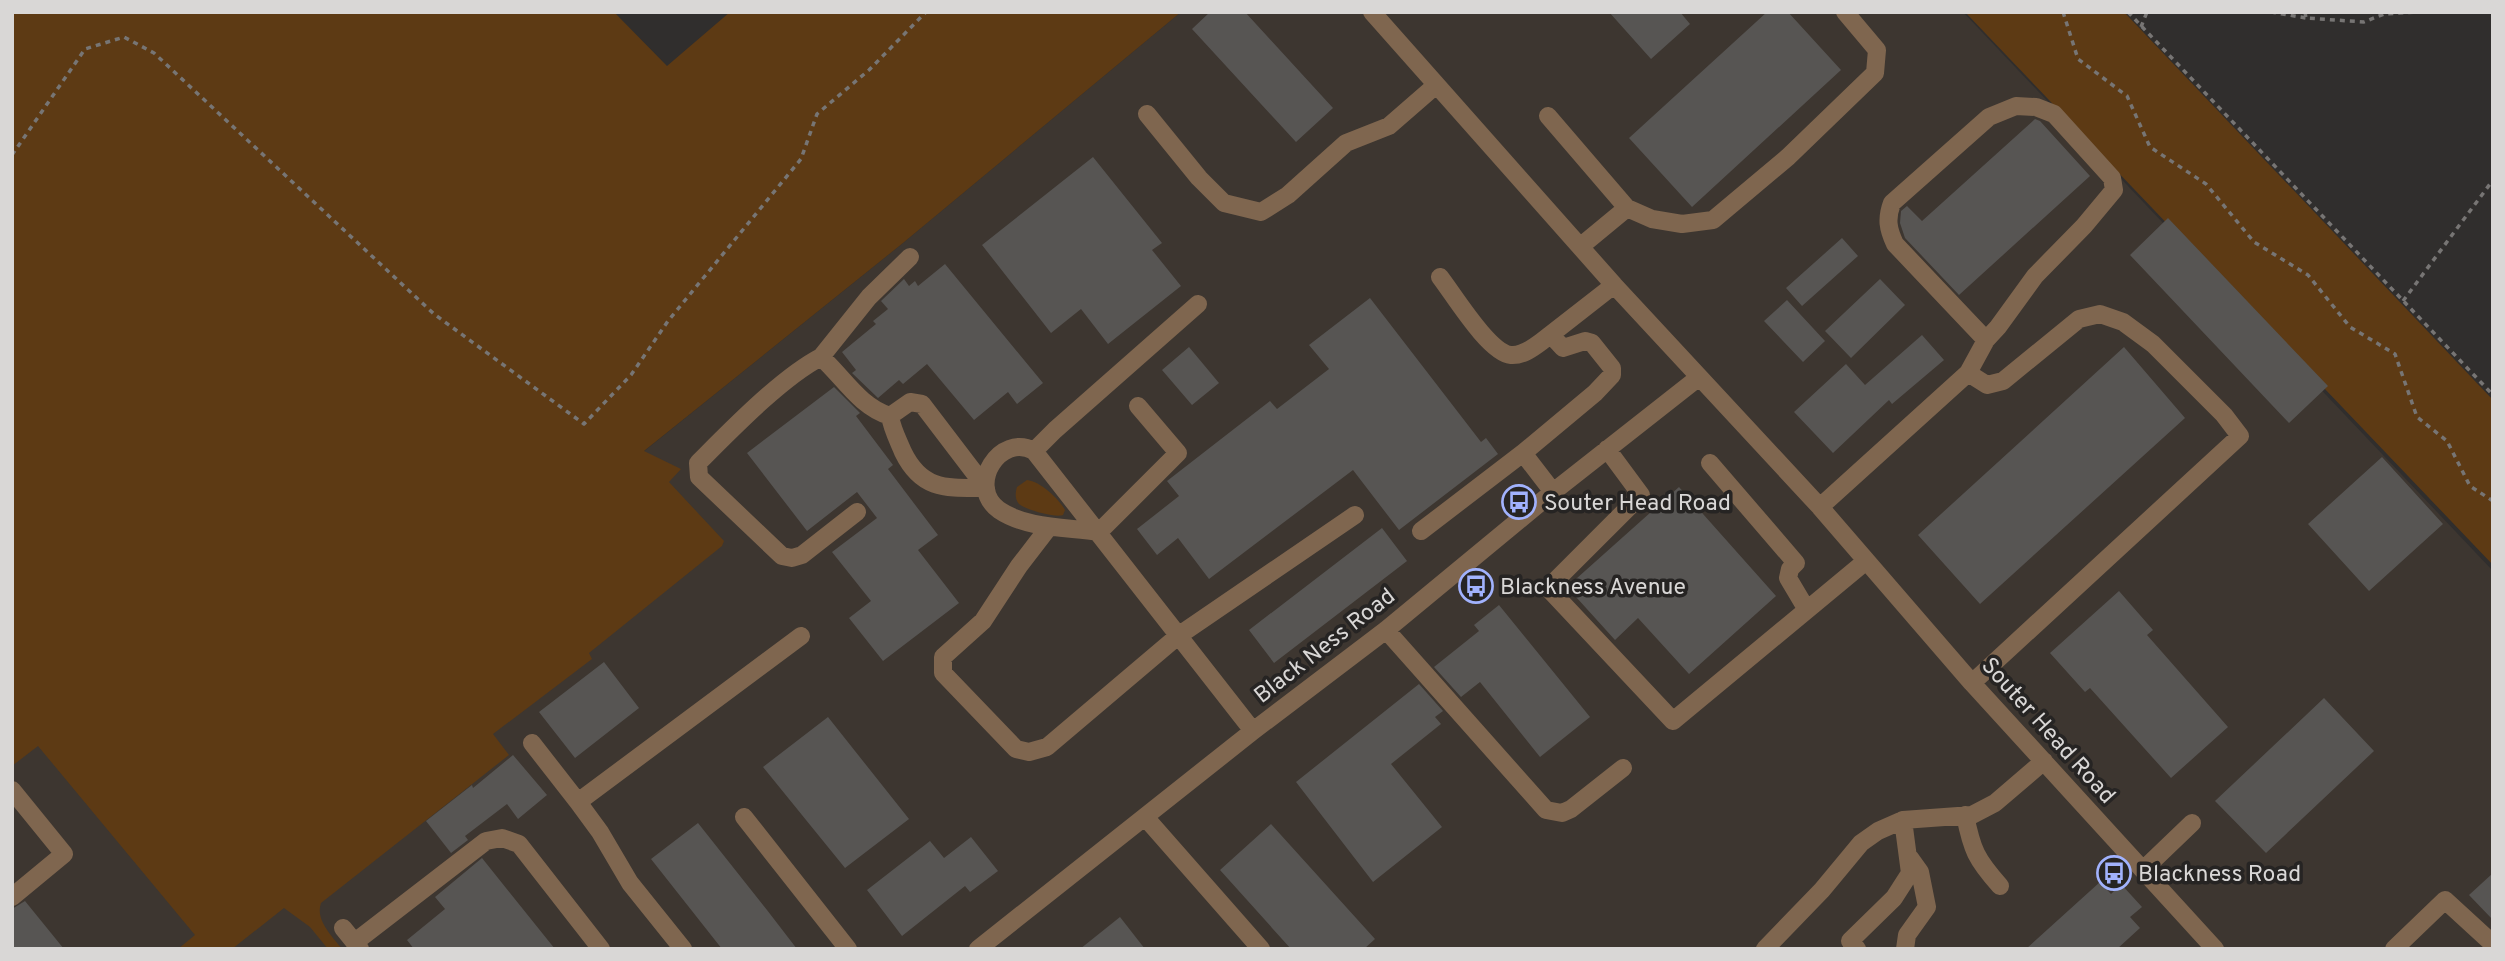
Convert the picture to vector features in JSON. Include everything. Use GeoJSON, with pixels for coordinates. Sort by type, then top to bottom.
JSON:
{"type":"FeatureCollection","features":[{"type":"Feature","properties":{"kind":"street","name":"Souter Head Road"},"geometry":{"type":"LineString","coordinates":[[1372,12],[1614,285],[1820,507],[1972,682],[2216,949]]}},
{"type":"Feature","properties":{"kind":"street"},"geometry":{"type":"LineString","coordinates":[[1548,116],[1627,208],[1653,219],[1682,224],[1713,220],[1788,157],[1875,73],[1877,50],[1845,12]]}},
{"type":"Feature","properties":{"kind":"street"},"geometry":{"type":"LineString","coordinates":[[1147,114],[1199,178],[1224,203],[1261,212],[1288,194],[1346,143],[1389,126],[1435,86]]}},
{"type":"Feature","properties":{"kind":"street"},"geometry":{"type":"LineString","coordinates":[[1820,507],[1968,373],[1986,340],[2035,276],[2084,226],[2114,190],[2112,178],[2054,114],[2036,107],[2016,106],[1989,117],[1892,203],[1887,216],[1888,231],[1895,244],[1986,340]]}},
{"type":"Feature","properties":{"kind":"street"},"geometry":{"type":"LineString","coordinates":[[1581,246],[1627,208]]}},
{"type":"Feature","properties":{"kind":"street"},"geometry":{"type":"LineString","coordinates":[[858,512],[802,555],[792,558],[782,556],[699,477],[698,463],[781,386],[821,356],[869,298],[910,257]]}},
{"type":"Feature","properties":{"kind":"street"},"geometry":{"type":"LineString","coordinates":[[1440,277],[1482,333],[1505,354],[1519,354],[1531,349],[1614,285]]}},
{"type":"Feature","properties":{"kind":"street"},"geometry":{"type":"LineString","coordinates":[[1034,451],[1198,304]]}},
{"type":"Feature","properties":{"kind":"street"},"geometry":{"type":"LineString","coordinates":[[1968,373],[1987,384],[2003,381],[2080,318],[2100,314],[2123,322],[2153,344],[2224,415],[2240,436],[1972,682]]}},
{"type":"Feature","properties":{"kind":"street"},"geometry":{"type":"LineString","coordinates":[[1421,531],[1523,453],[1595,393],[1612,375],[1612,368],[1592,343],[1585,341],[1563,348],[1551,335]]}},
{"type":"Feature","properties":{"kind":"street"},"geometry":{"type":"LineString","coordinates":[[821,356],[860,399],[876,412],[890,416]]}},
{"type":"Feature","properties":{"kind":"street","name":"Black Ness Road"},"geometry":{"type":"LineString","coordinates":[[978,949],[1253,731],[1386,630],[1553,492],[1698,378]]}},
{"type":"Feature","properties":{"kind":"street"},"geometry":{"type":"LineString","coordinates":[[890,416],[910,402],[922,404],[986,488]]}},
{"type":"Feature","properties":{"kind":"street"},"geometry":{"type":"LineString","coordinates":[[1098,532],[1178,453],[1138,406]]}},
{"type":"Feature","properties":{"kind":"street"},"geometry":{"type":"LineString","coordinates":[[890,416],[891,426],[907,460],[926,482],[943,487],[986,488]]}},
{"type":"Feature","properties":{"kind":"street"},"geometry":{"type":"LineString","coordinates":[[1098,532],[1049,527],[998,509],[987,495],[986,474],[998,456],[1017,446],[1034,451],[1098,532],[1178,636],[1253,731]]}},
{"type":"Feature","properties":{"kind":"street"},"geometry":{"type":"LineString","coordinates":[[1607,449],[1641,495],[1548,588],[1673,721],[1866,561]]}},
{"type":"Feature","properties":{"kind":"street"},"geometry":{"type":"LineString","coordinates":[[1523,453],[1553,492]]}},
{"type":"Feature","properties":{"kind":"street"},"geometry":{"type":"LineString","coordinates":[[1710,463],[1796,563],[1790,569],[1788,578],[1807,610]]}},
{"type":"Feature","properties":{"kind":"street"},"geometry":{"type":"LineString","coordinates":[[1049,527],[1019,566],[983,621],[943,657],[942,665],[943,673],[1016,750],[1029,752],[1047,747],[1178,636],[1356,515]]}},
{"type":"Feature","properties":{"kind":"street"},"geometry":{"type":"LineString","coordinates":[[1386,630],[1546,810],[1562,813],[1571,810],[1623,768]]}},
{"type":"Feature","properties":{"kind":"street"},"geometry":{"type":"LineString","coordinates":[[578,802],[801,636]]}},
{"type":"Feature","properties":{"kind":"street"},"geometry":{"type":"LineString","coordinates":[[532,743],[600,832],[630,883],[683,949]]}},
{"type":"Feature","properties":{"kind":"street"},"geometry":{"type":"LineString","coordinates":[[1775,945],[1861,843],[1878,831],[1903,820],[1972,815],[1995,803],[2044,761]]}},
{"type":"Feature","properties":{"kind":"street"},"geometry":{"type":"LineString","coordinates":[[12,790],[64,854],[12,897]]}},
{"type":"Feature","properties":{"kind":"street"},"geometry":{"type":"LineString","coordinates":[[1965,816],[1971,847],[1981,865],[2000,886]]}},
{"type":"Feature","properties":{"kind":"street"},"geometry":{"type":"LineString","coordinates":[[744,817],[848,949]]}},
{"type":"Feature","properties":{"kind":"street"},"geometry":{"type":"LineString","coordinates":[[1145,817],[1261,949]]}},
{"type":"Feature","properties":{"kind":"street"},"geometry":{"type":"LineString","coordinates":[[1857,949],[1850,941],[1904,886],[1910,873],[1903,820]]}},
{"type":"Feature","properties":{"kind":"street"},"geometry":{"type":"LineString","coordinates":[[2143,870],[2192,823]]}},
{"type":"Feature","properties":{"kind":"street"},"geometry":{"type":"LineString","coordinates":[[343,928],[358,945],[486,841],[502,838],[519,844],[601,949]]}},
{"type":"Feature","properties":{"kind":"street"},"geometry":{"type":"LineString","coordinates":[[1905,949],[1907,935],[1927,907],[1920,872],[1908,855]]}},
{"type":"Feature","properties":{"kind":"street"},"geometry":{"type":"LineString","coordinates":[[2394,949],[2445,900],[2493,944]]}},
{"type":"Feature","properties":{"kind":"path"},"geometry":{"type":"LineString","coordinates":[[12,155],[85,49],[124,37],[154,53],[434,314],[584,425],[631,374],[668,321],[801,159],[817,114],[869,70],[926,12]]}},
{"type":"Feature","properties":{"kind":"path"},"geometry":{"type":"LineString","coordinates":[[2063,12],[2078,59],[2127,96],[2150,147],[2206,184],[2253,242],[2308,275],[2350,327],[2395,354],[2417,416],[2447,441],[2470,486],[2493,501]]}},
{"type":"Feature","properties":{"kind":"path"},"geometry":{"type":"LineString","coordinates":[[2128,12],[2493,395]]}},
{"type":"Feature","properties":{"kind":"path"},"geometry":{"type":"LineString","coordinates":[[2141,27],[2147,12]]}},
{"type":"Feature","properties":{"kind":"path"},"geometry":{"type":"LineString","coordinates":[[2271,12],[2364,22],[2384,14],[2417,12]]}},
{"type":"Feature","properties":{"kind":"path"},"geometry":{"type":"LineString","coordinates":[[2403,300],[2493,180]]}},
{"type":"Feature","properties":{"kind":"shaded area"},"geometry":{"type":"Polygon","coordinates":[[[12,12],[614,12],[667,66],[730,12],[1181,12],[903,243],[644,451],[681,469],[669,482],[724,541],[722,546],[589,653],[592,659],[493,734],[509,755],[321,903],[322,922],[342,949],[328,949],[310,927],[284,908],[232,949],[178,949],[195,935],[38,746],[12,766],[12,12]]]}},
{"type":"Feature","properties":{"kind":"shaded area"},"geometry":{"type":"Polygon","coordinates":[[[1181,12],[1963,12],[2493,571],[2493,949],[12,949],[12,271],[643,452],[903,243],[1181,12]]]}},
{"type":"Feature","properties":{"kind":"shaded area"},"geometry":{"type":"Polygon","coordinates":[[[1965,12],[2124,12],[2493,400],[2493,565],[1965,12]]]}},
{"type":"Feature","properties":{"kind":"shaded area"},"geometry":{"type":"Polygon","coordinates":[[[1027,480],[1038,484],[1054,496],[1065,510],[1063,515],[1041,513],[1019,504],[1017,487],[1027,480]]]}},
{"type":"Feature","properties":{"kind":"building"},"geometry":{"type":"Polygon","coordinates":[[[1210,12],[1245,12],[1333,108],[1296,142],[1192,29],[1210,12]]]}},
{"type":"Feature","properties":{"kind":"building"},"geometry":{"type":"Polygon","coordinates":[[[1609,12],[1680,12],[1690,24],[1651,59],[1609,12]]]}},
{"type":"Feature","properties":{"kind":"building"},"geometry":{"type":"Polygon","coordinates":[[[1767,12],[1788,12],[1841,70],[1692,207],[1629,138],[1767,12]]]}},
{"type":"Feature","properties":{"kind":"building"},"geometry":{"type":"Polygon","coordinates":[[[2035,119],[2040,121],[2090,176],[1959,295],[1905,238],[1900,223],[1901,211],[1907,206],[1922,221],[2035,119]]]}},
{"type":"Feature","properties":{"kind":"building"},"geometry":{"type":"Polygon","coordinates":[[[1093,157],[1162,243],[1152,250],[1181,286],[1108,344],[1081,309],[1051,333],[982,245],[1093,157]]]}},
{"type":"Feature","properties":{"kind":"building"},"geometry":{"type":"Polygon","coordinates":[[[2168,218],[2328,386],[2289,423],[2130,255],[2168,218]]]}},
{"type":"Feature","properties":{"kind":"building"},"geometry":{"type":"Polygon","coordinates":[[[1842,238],[1858,256],[1802,306],[1786,288],[1842,238]]]}},
{"type":"Feature","properties":{"kind":"building"},"geometry":{"type":"Polygon","coordinates":[[[945,264],[1043,383],[1017,404],[1008,392],[974,420],[927,364],[903,384],[899,380],[878,398],[852,373],[856,370],[842,352],[876,324],[873,321],[888,309],[881,301],[904,279],[909,286],[915,281],[918,286],[945,264]]]}},
{"type":"Feature","properties":{"kind":"building"},"geometry":{"type":"Polygon","coordinates":[[[1880,279],[1905,305],[1851,358],[1825,331],[1880,279]]]}},
{"type":"Feature","properties":{"kind":"building"},"geometry":{"type":"Polygon","coordinates":[[[1370,298],[1481,442],[1486,438],[1498,454],[1399,530],[1353,470],[1209,579],[1178,538],[1157,555],[1137,529],[1179,496],[1167,481],[1270,401],[1277,409],[1329,369],[1309,345],[1370,298]]]}},
{"type":"Feature","properties":{"kind":"building"},"geometry":{"type":"Polygon","coordinates":[[[1787,300],[1825,341],[1803,362],[1764,321],[1787,300]]]}},
{"type":"Feature","properties":{"kind":"building"},"geometry":{"type":"Polygon","coordinates":[[[1922,335],[1944,360],[1892,404],[1889,400],[1833,453],[1794,412],[1846,364],[1865,385],[1922,335]]]}},
{"type":"Feature","properties":{"kind":"building"},"geometry":{"type":"Polygon","coordinates":[[[1189,347],[1219,383],[1192,405],[1162,370],[1189,347]]]}},
{"type":"Feature","properties":{"kind":"building"},"geometry":{"type":"Polygon","coordinates":[[[2124,347],[2185,418],[1980,604],[1918,535],[2124,347]]]}},
{"type":"Feature","properties":{"kind":"building"},"geometry":{"type":"Polygon","coordinates":[[[834,387],[860,413],[856,416],[893,465],[888,469],[938,535],[918,550],[959,603],[883,661],[849,618],[871,601],[832,552],[877,518],[857,492],[807,531],[747,453],[834,387]]]}},
{"type":"Feature","properties":{"kind":"building"},"geometry":{"type":"Polygon","coordinates":[[[2382,457],[2443,524],[2369,591],[2308,524],[2382,457]]]}},
{"type":"Feature","properties":{"kind":"building"},"geometry":{"type":"Polygon","coordinates":[[[1679,487],[1776,596],[1689,674],[1638,618],[1615,640],[1567,587],[1679,487]]]}},
{"type":"Feature","properties":{"kind":"building"},"geometry":{"type":"Polygon","coordinates":[[[1382,528],[1407,561],[1274,663],[1249,630],[1382,528]]]}},
{"type":"Feature","properties":{"kind":"building"},"geometry":{"type":"Polygon","coordinates":[[[2119,591],[2153,630],[2147,635],[2228,727],[2171,778],[2090,688],[2085,692],[2050,653],[2119,591]]]}},
{"type":"Feature","properties":{"kind":"building"},"geometry":{"type":"Polygon","coordinates":[[[1499,605],[1590,717],[1540,757],[1480,682],[1461,697],[1434,667],[1479,631],[1474,625],[1499,605]]]}},
{"type":"Feature","properties":{"kind":"building"},"geometry":{"type":"Polygon","coordinates":[[[604,662],[639,708],[575,758],[539,712],[604,662]]]}},
{"type":"Feature","properties":{"kind":"building"},"geometry":{"type":"Polygon","coordinates":[[[1419,684],[1443,711],[1435,717],[1441,724],[1391,764],[1442,827],[1373,882],[1296,782],[1419,684]]]}},
{"type":"Feature","properties":{"kind":"building"},"geometry":{"type":"Polygon","coordinates":[[[2324,698],[2374,751],[2266,853],[2215,801],[2324,698]]]}},
{"type":"Feature","properties":{"kind":"building"},"geometry":{"type":"Polygon","coordinates":[[[828,717],[909,819],[845,868],[763,767],[828,717]]]}},
{"type":"Feature","properties":{"kind":"building"},"geometry":{"type":"Polygon","coordinates":[[[513,755],[547,795],[518,819],[507,804],[465,836],[468,840],[451,853],[426,821],[472,785],[473,788],[513,755]]]}},
{"type":"Feature","properties":{"kind":"building"},"geometry":{"type":"Polygon","coordinates":[[[698,823],[797,949],[722,949],[651,859],[698,823]]]}},
{"type":"Feature","properties":{"kind":"building"},"geometry":{"type":"Polygon","coordinates":[[[1271,824],[1375,939],[1364,949],[1291,949],[1220,870],[1271,824]]]}},
{"type":"Feature","properties":{"kind":"building"},"geometry":{"type":"Polygon","coordinates":[[[971,837],[998,871],[970,892],[965,886],[902,936],[867,890],[930,841],[944,858],[971,837]]]}},
{"type":"Feature","properties":{"kind":"building"},"geometry":{"type":"Polygon","coordinates":[[[482,858],[555,949],[414,949],[407,940],[445,909],[435,897],[482,858]]]}},
{"type":"Feature","properties":{"kind":"building"},"geometry":{"type":"Polygon","coordinates":[[[2493,873],[2493,920],[2469,895],[2493,873]]]}},
{"type":"Feature","properties":{"kind":"building"},"geometry":{"type":"Polygon","coordinates":[[[2100,882],[2111,894],[2121,884],[2142,907],[2130,917],[2140,928],[2117,949],[2026,949],[2100,882]]]}},
{"type":"Feature","properties":{"kind":"building"},"geometry":{"type":"Polygon","coordinates":[[[25,901],[64,949],[12,949],[12,909],[25,901]]]}},
{"type":"Feature","properties":{"kind":"building"},"geometry":{"type":"Polygon","coordinates":[[[1120,917],[1145,949],[1080,949],[1120,917]]]}},
{"type":"Feature","properties":{"kind":"place","name":"Souter Head Road"},"geometry":{"type":"Point","coordinates":[1519,502]}},
{"type":"Feature","properties":{"kind":"place","name":"Blackness Avenue"},"geometry":{"type":"Point","coordinates":[1476,586]}},
{"type":"Feature","properties":{"kind":"place","name":"Blackness Road"},"geometry":{"type":"Point","coordinates":[2114,873]}}]}
